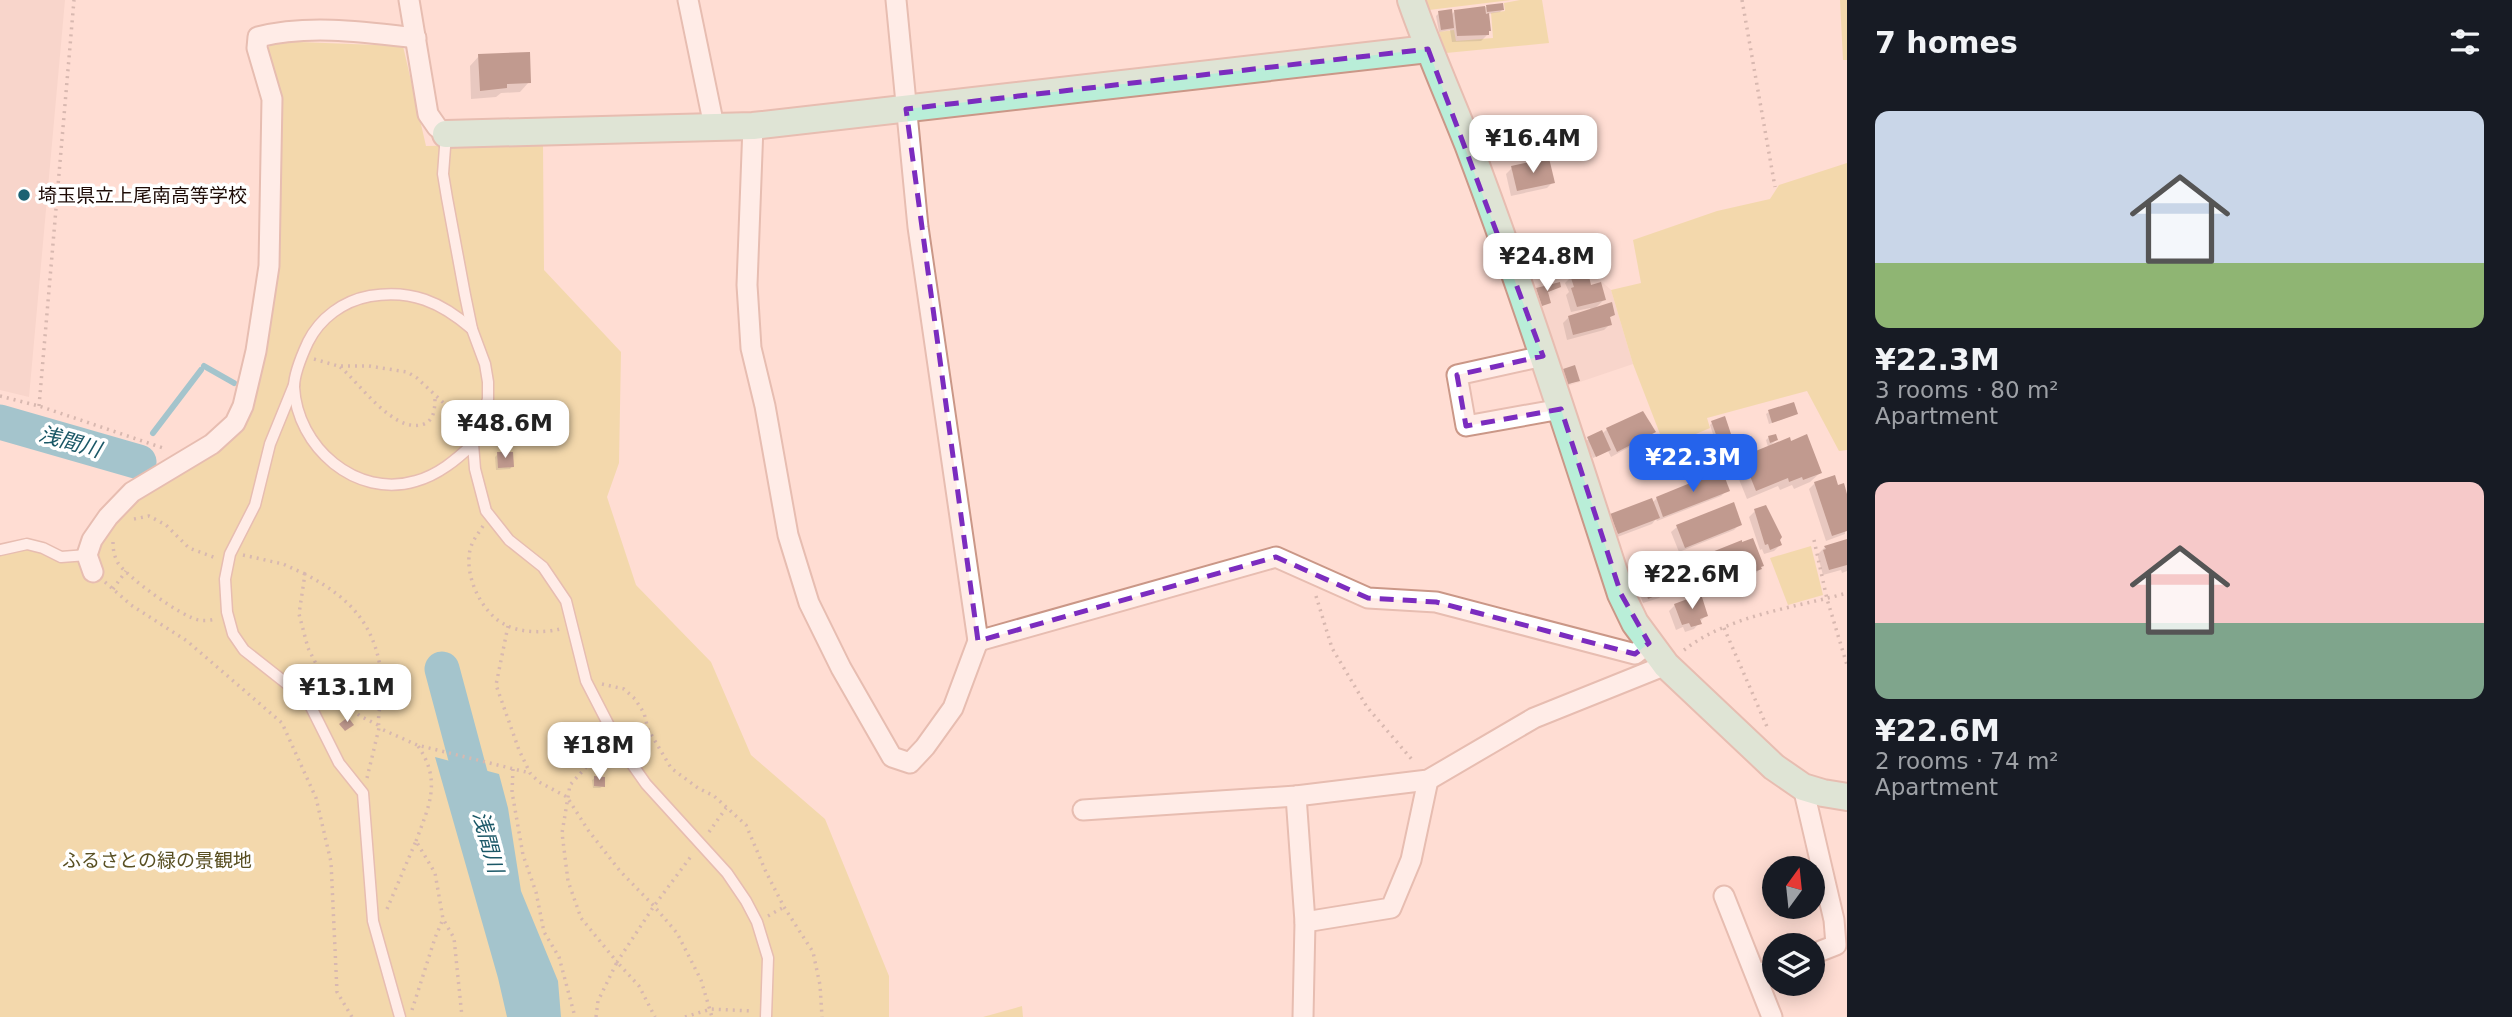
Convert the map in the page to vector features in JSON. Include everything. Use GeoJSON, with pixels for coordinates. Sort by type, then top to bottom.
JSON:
{"type":"FeatureCollection","features":[{"type":"Feature","properties":{"kind":"street"},"geometry":{"type":"LineString","coordinates":[[410,0],[428,114],[446,134],[753,126],[1429,49]]}},
{"type":"Feature","properties":{"kind":"street"},"geometry":{"type":"LineString","coordinates":[[688,0],[714,126]]}},
{"type":"Feature","properties":{"kind":"street"},"geometry":{"type":"LineString","coordinates":[[753,126],[747,285],[751,348],[765,406],[788,535],[809,603],[841,668],[892,757],[909,763],[925,747],[953,708],[978,641],[918,227],[896,0]]}},
{"type":"Feature","properties":{"kind":"street"},"geometry":{"type":"LineString","coordinates":[[1411,0],[1468,144],[1561,409],[1620,594],[1635,623],[1666,665],[1766,759],[1803,787],[1847,797]]}},
{"type":"Feature","properties":{"kind":"street"},"geometry":{"type":"LineString","coordinates":[[90,564],[92,540],[108,517],[132,492],[212,444],[235,423],[248,388],[269,266],[272,99],[257,48],[258,37],[273,33],[351,30],[416,38]]}},
{"type":"Feature","properties":{"kind":"street"},"geometry":{"type":"LineString","coordinates":[[1543,356],[1457,375],[1466,426],[1561,409]]}},
{"type":"Feature","properties":{"kind":"street"},"geometry":{"type":"LineString","coordinates":[[978,641],[1276,556],[1368,598],[1436,602],[1635,654],[1649,643]]}},
{"type":"Feature","properties":{"kind":"street"},"geometry":{"type":"LineString","coordinates":[[1083,810],[1296,796],[1428,780],[1534,718],[1666,665]]}},
{"type":"Feature","properties":{"kind":"street"},"geometry":{"type":"LineString","coordinates":[[1305,922],[1391,908],[1411,860],[1428,780]]}},
{"type":"Feature","properties":{"kind":"street"},"geometry":{"type":"LineString","coordinates":[[1803,787],[1834,920],[1836,946],[1825,950]]}},
{"type":"Feature","properties":{"kind":"street"},"geometry":{"type":"LineString","coordinates":[[1296,796],[1305,922],[1303,1017]]}},
{"type":"Feature","properties":{"kind":"street"},"geometry":{"type":"LineString","coordinates":[[1724,895],[1762,966]]}},
{"type":"Feature","properties":{"kind":"street"},"geometry":{"type":"LineString","coordinates":[[1769,996],[1772,1017]]}},
{"type":"Feature","properties":{"kind":"lane"},"geometry":{"type":"LineString","coordinates":[[446,134],[443,174],[445,186],[472,329],[480,345],[488,382],[488,400],[473,444],[475,469],[486,511],[509,540],[543,567],[566,601],[586,681],[618,743],[646,784],[727,873],[746,901],[757,922],[768,958],[767,1015]]}},
{"type":"Feature","properties":{"kind":"lane"},"geometry":{"type":"LineString","coordinates":[[400,1017],[373,921],[363,793],[339,763],[310,707],[296,691],[244,650],[233,634],[225,591],[229,558],[255,505],[270,444],[294,385],[302,356],[313,332],[325,317],[360,298],[385,294],[413,297],[442,306],[472,329]]}},
{"type":"Feature","properties":{"kind":"lane"},"geometry":{"type":"LineString","coordinates":[[294,385],[301,420],[316,447],[338,468],[366,481],[396,485],[416,481],[447,467],[473,444]]}},
{"type":"Feature","properties":{"kind":"lane"},"geometry":{"type":"LineString","coordinates":[[0,550],[27,544],[61,557],[90,564]]}},
{"type":"Feature","properties":{"kind":"path"},"geometry":{"type":"LineString","coordinates":[[39,406],[75,0]]}},
{"type":"Feature","properties":{"kind":"path"},"geometry":{"type":"LineString","coordinates":[[1742,0],[1775,187]]}},
{"type":"Feature","properties":{"kind":"path"},"geometry":{"type":"LineString","coordinates":[[302,356],[338,366],[369,366],[407,372],[477,432]]}},
{"type":"Feature","properties":{"kind":"path"},"geometry":{"type":"LineString","coordinates":[[338,366],[375,403],[409,425],[430,421],[434,414],[435,395]]}},
{"type":"Feature","properties":{"kind":"path"},"geometry":{"type":"LineString","coordinates":[[0,396],[39,406],[191,457]]}},
{"type":"Feature","properties":{"kind":"path"},"geometry":{"type":"LineString","coordinates":[[486,511],[483,527],[470,548],[470,571],[472,582],[489,611],[508,626],[551,631],[572,625]]}},
{"type":"Feature","properties":{"kind":"path"},"geometry":{"type":"LineString","coordinates":[[131,520],[149,516],[166,525],[190,548],[229,558],[283,564],[344,597],[371,635],[382,682],[379,727],[363,793]]}},
{"type":"Feature","properties":{"kind":"path"},"geometry":{"type":"LineString","coordinates":[[113,540],[116,559],[125,571],[188,617],[210,620],[228,616]]}},
{"type":"Feature","properties":{"kind":"path"},"geometry":{"type":"LineString","coordinates":[[1814,540],[1827,599],[1847,665]]}},
{"type":"Feature","properties":{"kind":"path"},"geometry":{"type":"LineString","coordinates":[[90,564],[131,605],[187,641],[282,723],[316,798],[331,862],[337,992],[352,1017]]}},
{"type":"Feature","properties":{"kind":"path"},"geometry":{"type":"LineString","coordinates":[[1308,570],[1332,648],[1367,707],[1428,780]]}},
{"type":"Feature","properties":{"kind":"path"},"geometry":{"type":"LineString","coordinates":[[113,589],[125,571]]}},
{"type":"Feature","properties":{"kind":"path"},"geometry":{"type":"LineString","coordinates":[[305,574],[299,614],[308,648],[329,689],[360,716],[418,745],[530,773]]}},
{"type":"Feature","properties":{"kind":"path"},"geometry":{"type":"LineString","coordinates":[[1666,665],[1689,647],[1724,628],[1847,593]]}},
{"type":"Feature","properties":{"kind":"path"},"geometry":{"type":"LineString","coordinates":[[508,626],[496,685],[530,773],[539,782],[567,797],[596,841],[677,933],[701,979],[712,1017]]}},
{"type":"Feature","properties":{"kind":"path"},"geometry":{"type":"LineString","coordinates":[[1724,628],[1771,736],[1771,747],[1766,759]]}},
{"type":"Feature","properties":{"kind":"path"},"geometry":{"type":"LineString","coordinates":[[586,681],[624,689],[644,713],[648,729],[671,768],[714,796],[746,825],[784,907],[813,952],[820,985],[822,1017]]}},
{"type":"Feature","properties":{"kind":"path"},"geometry":{"type":"LineString","coordinates":[[648,729],[603,747],[577,774],[570,785],[562,833],[573,898],[580,918],[639,986],[655,1017]]}},
{"type":"Feature","properties":{"kind":"path"},"geometry":{"type":"LineString","coordinates":[[373,921],[382,916],[390,906],[428,808],[432,786],[429,764],[418,745]]}},
{"type":"Feature","properties":{"kind":"path"},"geometry":{"type":"LineString","coordinates":[[513,769],[512,792],[523,855],[536,892],[544,932],[559,957],[575,1017]]}},
{"type":"Feature","properties":{"kind":"path"},"geometry":{"type":"LineString","coordinates":[[596,1017],[598,1001],[617,962],[654,906],[726,808]]}},
{"type":"Feature","properties":{"kind":"path"},"geometry":{"type":"LineString","coordinates":[[416,841],[435,873],[443,919],[454,938],[462,1017]]}},
{"type":"Feature","properties":{"kind":"path"},"geometry":{"type":"LineString","coordinates":[[407,1017],[443,919]]}},
{"type":"Feature","properties":{"kind":"path"},"geometry":{"type":"LineString","coordinates":[[685,1017],[711,1009],[767,1015]]}},
{"type":"Feature","properties":{"kind":"highlighted area"},"geometry":{"type":"Polygon","coordinates":[[[1428,49],[1543,356],[1457,375],[1466,426],[1561,409],[1621,594],[1649,643],[1635,654],[1436,602],[1368,598],[1276,557],[978,641],[906,109],[1428,49]]]}},
{"type":"Feature","properties":{"kind":"shaded area","name":"埼玉県立上尾南高等学校"},"geometry":{"type":"Polygon","coordinates":[[[0,0],[65,0],[29,397],[0,390],[0,0]]]}},
{"type":"Feature","properties":{"kind":"shaded area"},"geometry":{"type":"Polygon","coordinates":[[[1583,265],[1611,290],[1633,364],[1568,386],[1535,287],[1583,265]]]}},
{"type":"Feature","properties":{"kind":"green space"},"geometry":{"type":"Polygon","coordinates":[[[1426,0],[1511,0],[1429,10],[1426,0]]]}},
{"type":"Feature","properties":{"kind":"green space"},"geometry":{"type":"Polygon","coordinates":[[[1542,0],[1549,43],[1446,53],[1439,32],[1454,30],[1456,41],[1493,38],[1491,13],[1505,11],[1504,3],[1542,0]]]}},
{"type":"Feature","properties":{"kind":"green space"},"geometry":{"type":"Polygon","coordinates":[[[1840,0],[1847,0],[1847,60],[1843,60],[1840,0]]]}},
{"type":"Feature","properties":{"kind":"green space","name":"ふるさとの緑の景観地"},"geometry":{"type":"Polygon","coordinates":[[[273,41],[403,46],[426,146],[543,144],[544,270],[621,352],[619,463],[607,497],[636,585],[711,662],[751,755],[825,819],[889,976],[889,1017],[0,1017],[0,550],[27,544],[61,557],[91,557],[114,515],[182,473],[257,384],[267,50],[273,41]]]}},
{"type":"Feature","properties":{"kind":"green space"},"geometry":{"type":"Polygon","coordinates":[[[1847,163],[1847,450],[1839,451],[1807,391],[1707,418],[1710,428],[1665,447],[1633,364],[1611,290],[1641,283],[1633,240],[1717,211],[1770,199],[1779,185],[1847,163]]]}},
{"type":"Feature","properties":{"kind":"green space"},"geometry":{"type":"Polygon","coordinates":[[[1811,546],[1823,595],[1788,605],[1770,558],[1811,546]]]}},
{"type":"Feature","properties":{"kind":"green space"},"geometry":{"type":"Polygon","coordinates":[[[1022,1006],[1023,1017],[983,1017],[1022,1006]]]}},
{"type":"Feature","properties":{"kind":"water"},"geometry":{"type":"Polygon","coordinates":[[[435,757],[499,774],[508,808],[521,891],[558,981],[561,1017],[507,1017],[435,757]]]}},
{"type":"Feature","properties":{"kind":"building"},"geometry":{"type":"Polygon","coordinates":[[[1503,3],[1504,10],[1487,12],[1486,5],[1503,3]]]}},
{"type":"Feature","properties":{"kind":"building"},"geometry":{"type":"Polygon","coordinates":[[[1485,6],[1486,14],[1489,13],[1489,35],[1457,36],[1454,10],[1485,6]]]}},
{"type":"Feature","properties":{"kind":"building"},"geometry":{"type":"Polygon","coordinates":[[[1452,9],[1454,28],[1441,30],[1438,11],[1452,9]]]}},
{"type":"Feature","properties":{"kind":"building"},"geometry":{"type":"Polygon","coordinates":[[[530,52],[531,83],[507,84],[507,88],[480,91],[478,54],[530,52]]]}},
{"type":"Feature","properties":{"kind":"building"},"geometry":{"type":"Polygon","coordinates":[[[1549,158],[1555,183],[1517,191],[1511,166],[1549,158]]]}},
{"type":"Feature","properties":{"kind":"building"},"geometry":{"type":"Polygon","coordinates":[[[1583,269],[1585,273],[1588,272],[1591,285],[1601,282],[1606,300],[1577,307],[1570,275],[1583,269]]]}},
{"type":"Feature","properties":{"kind":"building"},"geometry":{"type":"Polygon","coordinates":[[[1560,282],[1561,287],[1548,292],[1551,303],[1542,306],[1536,288],[1560,282]]]}},
{"type":"Feature","properties":{"kind":"building"},"geometry":{"type":"Polygon","coordinates":[[[1612,302],[1615,315],[1610,317],[1612,325],[1573,335],[1568,316],[1612,302]]]}},
{"type":"Feature","properties":{"kind":"building"},"geometry":{"type":"Polygon","coordinates":[[[1575,365],[1580,381],[1568,384],[1563,369],[1575,365]]]}},
{"type":"Feature","properties":{"kind":"building"},"geometry":{"type":"Polygon","coordinates":[[[1794,402],[1798,414],[1772,423],[1768,410],[1794,402]]]}},
{"type":"Feature","properties":{"kind":"building"},"geometry":{"type":"Polygon","coordinates":[[[1643,411],[1656,432],[1617,452],[1606,428],[1643,411]]]}},
{"type":"Feature","properties":{"kind":"building"},"geometry":{"type":"Polygon","coordinates":[[[1725,416],[1734,443],[1721,448],[1711,421],[1725,416]]]}},
{"type":"Feature","properties":{"kind":"building"},"geometry":{"type":"Polygon","coordinates":[[[1602,430],[1611,450],[1596,457],[1587,437],[1602,430]]]}},
{"type":"Feature","properties":{"kind":"building"},"geometry":{"type":"Polygon","coordinates":[[[1776,434],[1778,440],[1770,443],[1768,436],[1776,434]]]}},
{"type":"Feature","properties":{"kind":"building"},"geometry":{"type":"Polygon","coordinates":[[[1807,434],[1822,473],[1803,480],[1802,477],[1789,482],[1788,478],[1756,491],[1744,461],[1748,460],[1746,455],[1790,437],[1791,441],[1807,434]]]}},
{"type":"Feature","properties":{"kind":"building"},"geometry":{"type":"Polygon","coordinates":[[[497,452],[513,452],[514,467],[498,468],[497,452]]]}},
{"type":"Feature","properties":{"kind":"building"},"geometry":{"type":"Polygon","coordinates":[[[1722,470],[1730,491],[1663,517],[1656,497],[1722,470]]]}},
{"type":"Feature","properties":{"kind":"building"},"geometry":{"type":"Polygon","coordinates":[[[1835,475],[1838,485],[1844,483],[1847,494],[1847,531],[1832,536],[1814,482],[1835,475]]]}},
{"type":"Feature","properties":{"kind":"building"},"geometry":{"type":"Polygon","coordinates":[[[1652,498],[1660,518],[1618,534],[1610,514],[1652,498]]]}},
{"type":"Feature","properties":{"kind":"building"},"geometry":{"type":"Polygon","coordinates":[[[1734,502],[1742,525],[1685,548],[1676,525],[1734,502]]]}},
{"type":"Feature","properties":{"kind":"building"},"geometry":{"type":"Polygon","coordinates":[[[1766,505],[1782,537],[1782,545],[1770,550],[1768,544],[1765,545],[1754,509],[1766,505]]]}},
{"type":"Feature","properties":{"kind":"building"},"geometry":{"type":"Polygon","coordinates":[[[1753,538],[1764,566],[1762,569],[1751,573],[1749,567],[1720,579],[1715,568],[1708,571],[1702,556],[1753,538]]]}},
{"type":"Feature","properties":{"kind":"building"},"geometry":{"type":"Polygon","coordinates":[[[1847,539],[1847,565],[1829,570],[1824,546],[1847,539]]]}},
{"type":"Feature","properties":{"kind":"building"},"geometry":{"type":"Polygon","coordinates":[[[1662,557],[1673,588],[1648,599],[1637,565],[1662,557]]]}},
{"type":"Feature","properties":{"kind":"building"},"geometry":{"type":"Polygon","coordinates":[[[1701,594],[1708,616],[1700,619],[1702,624],[1691,627],[1689,623],[1682,625],[1674,604],[1701,594]]]}},
{"type":"Feature","properties":{"kind":"building"},"geometry":{"type":"Polygon","coordinates":[[[348,717],[354,725],[345,731],[339,724],[348,717]]]}},
{"type":"Feature","properties":{"kind":"building"},"geometry":{"type":"Polygon","coordinates":[[[594,776],[605,777],[605,787],[594,786],[594,776]]]}},
{"type":"Feature","properties":{"kind":"waterway"},"geometry":{"type":"LineString","coordinates":[[204,366],[234,383]]}},
{"type":"Feature","properties":{"kind":"waterway"},"geometry":{"type":"LineString","coordinates":[[153,433],[201,370]]}},
{"type":"Feature","properties":{"kind":"waterway","name":"浅間川"},"geometry":{"type":"LineString","coordinates":[[0,422],[139,462]]}},
{"type":"Feature","properties":{"kind":"waterway","name":"浅間川"},"geometry":{"type":"LineString","coordinates":[[442,669],[480,811]]}},
{"type":"Feature","properties":{"kind":"place","name":"埼玉県立上尾南高等学校"},"geometry":{"type":"Point","coordinates":[24,195]}}]}
